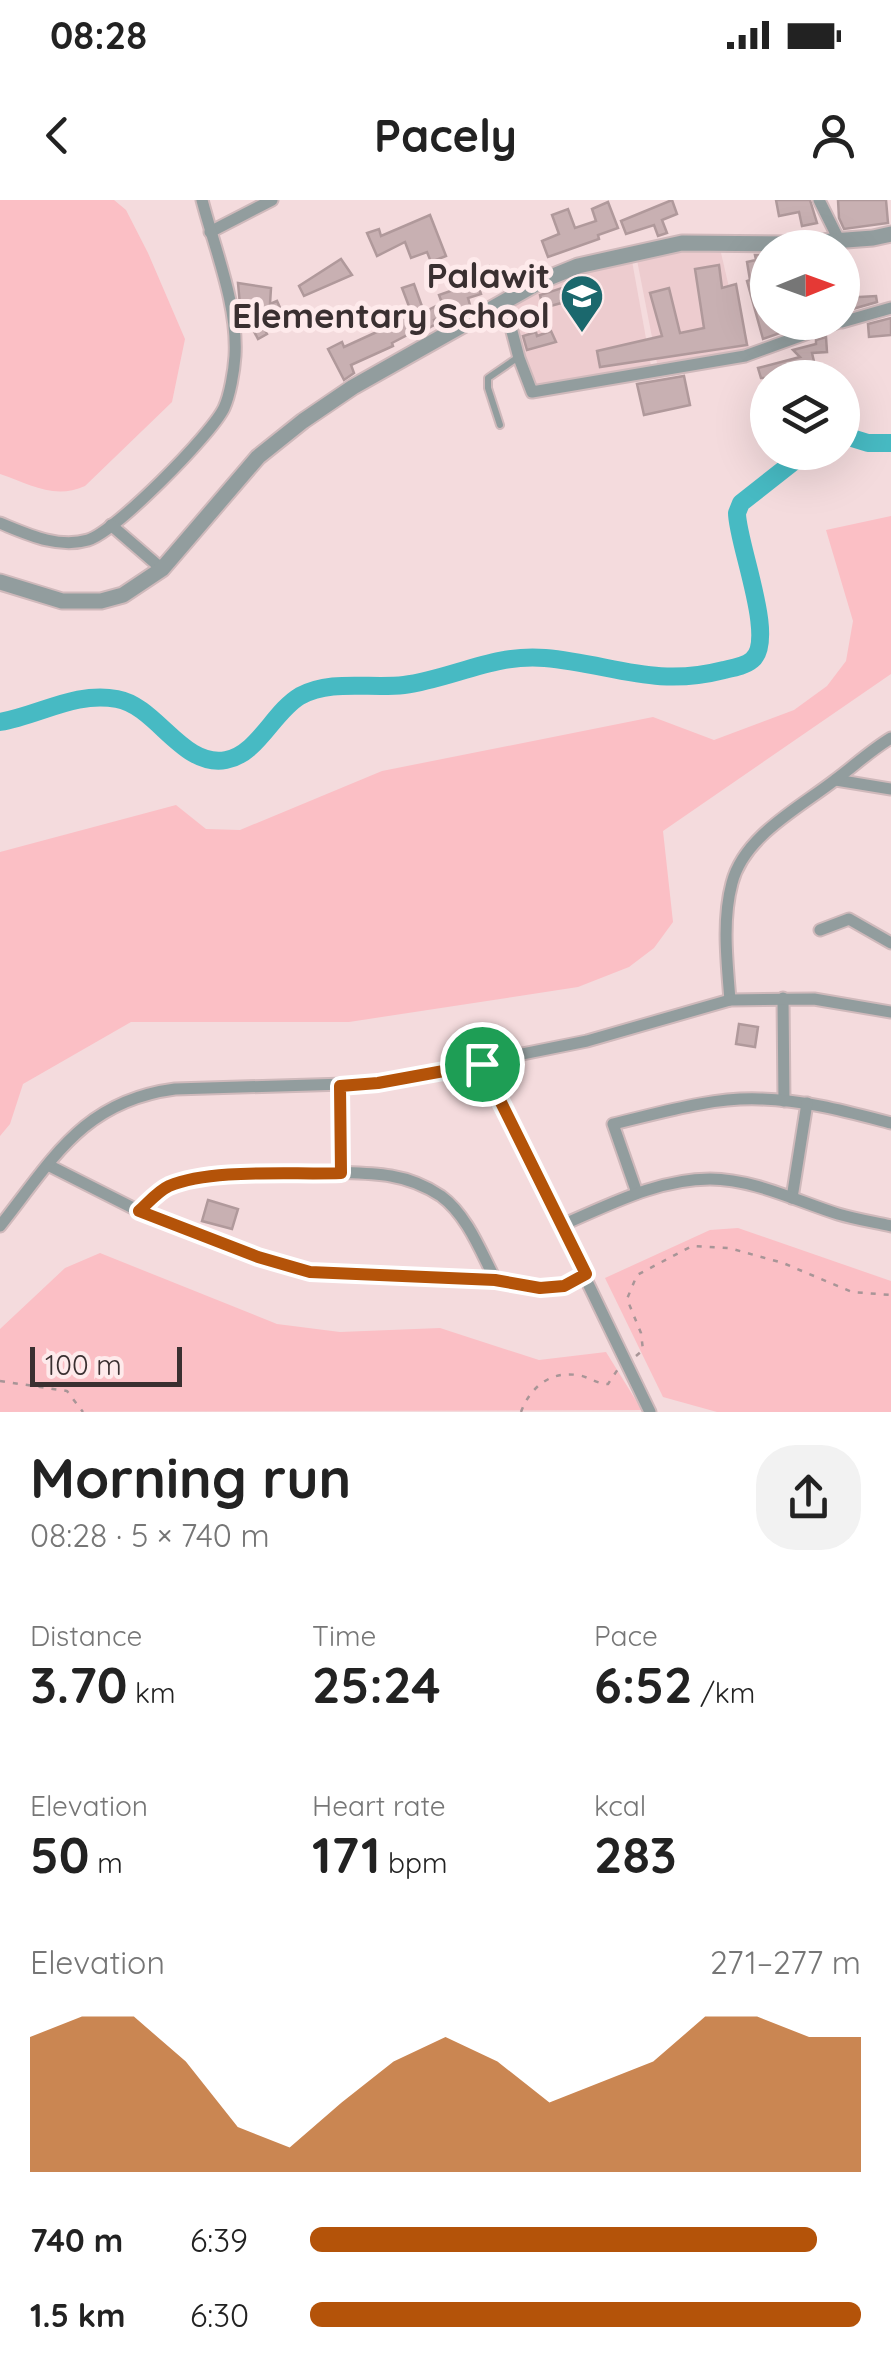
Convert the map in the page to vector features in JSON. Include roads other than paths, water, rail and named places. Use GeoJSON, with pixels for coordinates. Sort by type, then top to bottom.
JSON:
{"type":"FeatureCollection","features":[{"type":"Feature","properties":{"kind":"street"},"geometry":{"type":"LineString","coordinates":[[0,523],[47,541],[75,543],[100,535],[197,444],[224,407],[234,361],[235,329],[202,200]]}},
{"type":"Feature","properties":{"kind":"street"},"geometry":{"type":"LineString","coordinates":[[210,232],[272,200]]}},
{"type":"Feature","properties":{"kind":"street"},"geometry":{"type":"LineString","coordinates":[[819,200],[832,230]]}},
{"type":"Feature","properties":{"kind":"street"},"geometry":{"type":"LineString","coordinates":[[860,240],[891,234]]}},
{"type":"Feature","properties":{"kind":"street"},"geometry":{"type":"LineString","coordinates":[[0,582],[46,598],[100,601],[123,595],[162,568],[258,458],[304,421],[353,387],[541,280],[578,266],[682,244],[750,244]]}},
{"type":"Feature","properties":{"kind":"street"},"geometry":{"type":"LineString","coordinates":[[504,301],[518,358],[532,392],[745,356],[789,340]]}},
{"type":"Feature","properties":{"kind":"street"},"geometry":{"type":"LineString","coordinates":[[860,316],[891,308]]}},
{"type":"Feature","properties":{"kind":"street"},"geometry":{"type":"LineString","coordinates":[[112,526],[162,568]]}},
{"type":"Feature","properties":{"kind":"street"},"geometry":{"type":"LineString","coordinates":[[730,1000],[728,906],[732,882],[742,860],[768,830],[891,738]]}},
{"type":"Feature","properties":{"kind":"street"},"geometry":{"type":"LineString","coordinates":[[836,780],[891,789]]}},
{"type":"Feature","properties":{"kind":"street"},"geometry":{"type":"LineString","coordinates":[[820,930],[849,919],[891,943]]}},
{"type":"Feature","properties":{"kind":"street"},"geometry":{"type":"LineString","coordinates":[[783,998],[784,1101]]}},
{"type":"Feature","properties":{"kind":"street"},"geometry":{"type":"LineString","coordinates":[[0,1226],[88,1121],[144,1093],[378,1083],[587,1041],[730,1000],[814,999],[891,1012]]}},
{"type":"Feature","properties":{"kind":"street"},"geometry":{"type":"LineString","coordinates":[[482,1064],[650,1412]]}},
{"type":"Feature","properties":{"kind":"street"},"geometry":{"type":"LineString","coordinates":[[340,1086],[341,1173]]}},
{"type":"Feature","properties":{"kind":"street"},"geometry":{"type":"LineString","coordinates":[[637,1193],[613,1124],[688,1107],[756,1098],[807,1103],[891,1123]]}},
{"type":"Feature","properties":{"kind":"street"},"geometry":{"type":"LineString","coordinates":[[792,1198],[807,1103]]}},
{"type":"Feature","properties":{"kind":"street"},"geometry":{"type":"LineString","coordinates":[[48,1165],[139,1211],[258,1257],[310,1272],[495,1280],[540,1288],[564,1286],[586,1274]]}},
{"type":"Feature","properties":{"kind":"street"},"geometry":{"type":"LineString","coordinates":[[139,1211],[165,1188],[222,1176],[392,1176],[416,1182],[452,1206],[495,1280]]}},
{"type":"Feature","properties":{"kind":"street"},"geometry":{"type":"LineString","coordinates":[[562,1225],[637,1193],[714,1179],[891,1226]]}},
{"type":"Feature","properties":{"kind":"lane"},"geometry":{"type":"LineString","coordinates":[[500,425],[488,378],[518,358]]}},
{"type":"Feature","properties":{"kind":"waterway"},"geometry":{"type":"LineString","coordinates":[[860,441],[891,443]]}},
{"type":"Feature","properties":{"kind":"waterway"},"geometry":{"type":"LineString","coordinates":[[0,722],[87,698],[117,699],[145,713],[196,755],[226,760],[247,750],[290,703],[325,688],[404,685],[527,657],[676,677],[742,665],[752,660],[759,649],[760,633],[737,513],[741,503],[783,470]]}},
{"type":"Feature","properties":{"kind":"place","name":"Palawit Elementary School"},"geometry":{"type":"Point","coordinates":[582,334]}}]}
